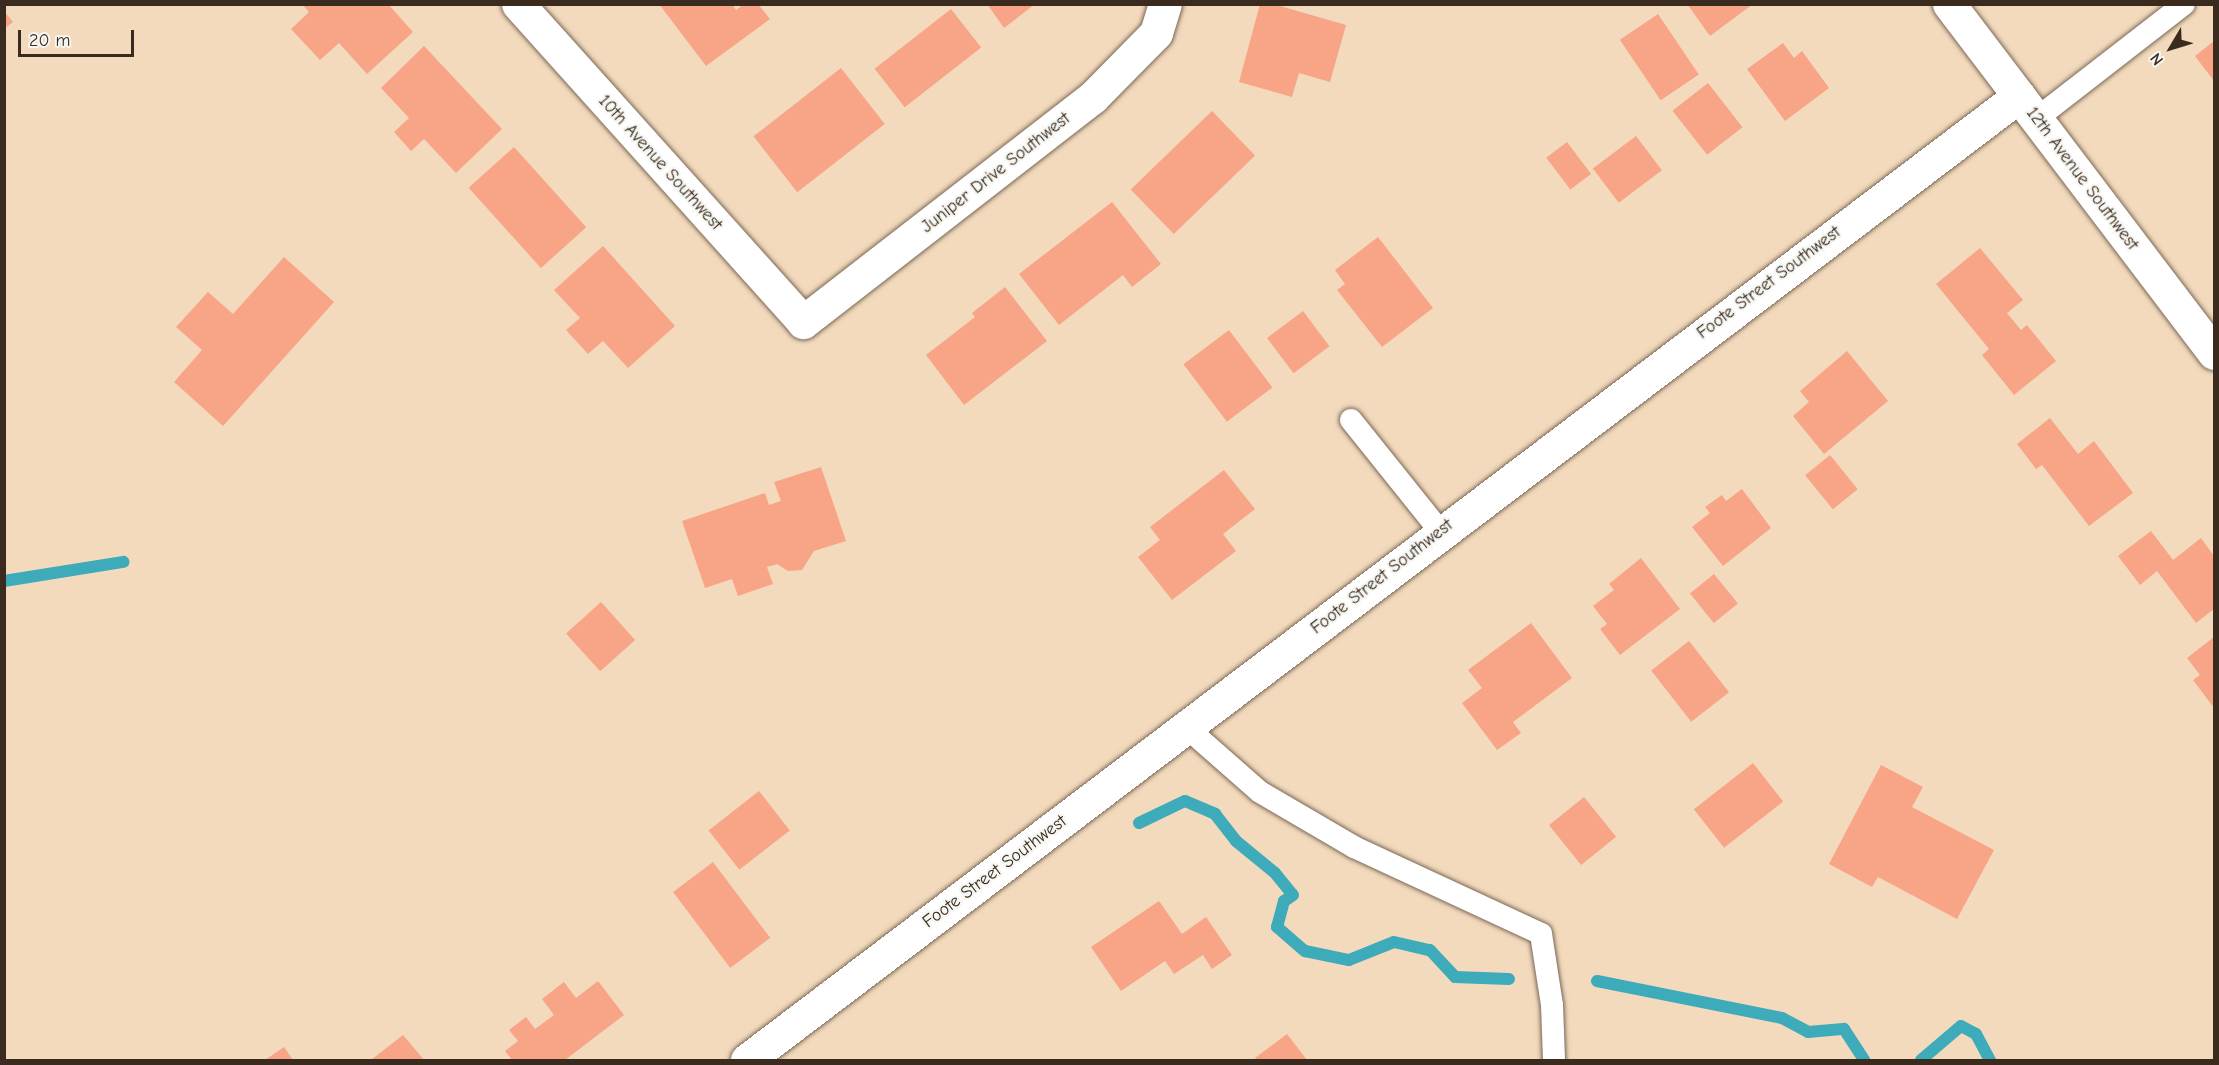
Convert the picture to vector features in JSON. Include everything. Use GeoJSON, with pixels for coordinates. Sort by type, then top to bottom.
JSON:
{"type":"FeatureCollection","features":[{"type":"Feature","properties":{"kind":"street","name":"10th Avenue Southwest"},"geometry":{"type":"LineString","coordinates":[[518,4],[803,322]]}},
{"type":"Feature","properties":{"kind":"street","name":"Juniper Drive Southwest"},"geometry":{"type":"LineString","coordinates":[[803,322],[1092,98],[1156,33],[1165,4]]}},
{"type":"Feature","properties":{"kind":"street","name":"12th Avenue Southwest"},"geometry":{"type":"LineString","coordinates":[[1949,4],[2214,353]]}},
{"type":"Feature","properties":{"kind":"street","name":"Foote Street Southwest"},"geometry":{"type":"LineString","coordinates":[[747,1060],[1440,531],[2028,108]]}},
{"type":"Feature","properties":{"kind":"lane"},"geometry":{"type":"LineString","coordinates":[[2028,108],[2184,4]]}},
{"type":"Feature","properties":{"kind":"lane"},"geometry":{"type":"LineString","coordinates":[[1351,420],[1440,531]]}},
{"type":"Feature","properties":{"kind":"lane"},"geometry":{"type":"LineString","coordinates":[[1186,727],[1260,792],[1344,842],[1541,934],[1552,1005],[1554,1060]]}},
{"type":"Feature","properties":{"kind":"building"},"geometry":{"type":"Polygon","coordinates":[[[302,4],[388,4],[413,32],[367,74],[339,43],[320,60],[291,29],[309,12],[302,4]]]}},
{"type":"Feature","properties":{"kind":"building"},"geometry":{"type":"Polygon","coordinates":[[[659,4],[732,4],[736,10],[744,4],[758,4],[770,19],[706,66],[659,4]]]}},
{"type":"Feature","properties":{"kind":"building"},"geometry":{"type":"Polygon","coordinates":[[[987,4],[1035,4],[1004,28],[987,4]]]}},
{"type":"Feature","properties":{"kind":"building"},"geometry":{"type":"Polygon","coordinates":[[[1260,4],[1273,4],[1346,25],[1330,82],[1299,73],[1292,97],[1239,82],[1260,4]]]}},
{"type":"Feature","properties":{"kind":"building"},"geometry":{"type":"Polygon","coordinates":[[[1687,4],[1753,4],[1710,36],[1687,4]]]}},
{"type":"Feature","properties":{"kind":"building"},"geometry":{"type":"Polygon","coordinates":[[[951,9],[981,48],[905,107],[875,69],[951,9]]]}},
{"type":"Feature","properties":{"kind":"building"},"geometry":{"type":"Polygon","coordinates":[[[4,11],[13,22],[4,29],[4,11]]]}},
{"type":"Feature","properties":{"kind":"building"},"geometry":{"type":"Polygon","coordinates":[[[1658,14],[1699,75],[1661,100],[1620,40],[1658,14]]]}},
{"type":"Feature","properties":{"kind":"building"},"geometry":{"type":"Polygon","coordinates":[[[2214,41],[2214,81],[2195,56],[2214,41]]]}},
{"type":"Feature","properties":{"kind":"building"},"geometry":{"type":"Polygon","coordinates":[[[1783,43],[1794,58],[1802,51],[1829,88],[1785,121],[1747,69],[1783,43]]]}},
{"type":"Feature","properties":{"kind":"building"},"geometry":{"type":"Polygon","coordinates":[[[424,46],[502,129],[456,173],[424,139],[411,151],[394,132],[409,118],[381,88],[424,46]]]}},
{"type":"Feature","properties":{"kind":"building"},"geometry":{"type":"Polygon","coordinates":[[[841,68],[885,124],[797,192],[754,136],[841,68]]]}},
{"type":"Feature","properties":{"kind":"building"},"geometry":{"type":"Polygon","coordinates":[[[1708,83],[1742,127],[1707,155],[1673,111],[1708,83]]]}},
{"type":"Feature","properties":{"kind":"building"},"geometry":{"type":"Polygon","coordinates":[[[1212,111],[1255,156],[1174,234],[1131,189],[1212,111]]]}},
{"type":"Feature","properties":{"kind":"building"},"geometry":{"type":"Polygon","coordinates":[[[1636,136],[1662,170],[1619,203],[1593,168],[1636,136]]]}},
{"type":"Feature","properties":{"kind":"building"},"geometry":{"type":"Polygon","coordinates":[[[1567,142],[1591,174],[1570,190],[1546,158],[1567,142]]]}},
{"type":"Feature","properties":{"kind":"building"},"geometry":{"type":"Polygon","coordinates":[[[514,147],[586,227],[541,268],[469,188],[514,147]]]}},
{"type":"Feature","properties":{"kind":"building"},"geometry":{"type":"Polygon","coordinates":[[[1112,202],[1161,264],[1132,287],[1123,275],[1059,325],[1019,274],[1112,202]]]}},
{"type":"Feature","properties":{"kind":"building"},"geometry":{"type":"Polygon","coordinates":[[[1378,237],[1433,308],[1382,347],[1337,290],[1345,284],[1335,270],[1378,237]]]}},
{"type":"Feature","properties":{"kind":"building"},"geometry":{"type":"Polygon","coordinates":[[[603,246],[675,326],[628,368],[603,341],[588,354],[566,330],[580,318],[554,290],[603,246]]]}},
{"type":"Feature","properties":{"kind":"building"},"geometry":{"type":"Polygon","coordinates":[[[1980,248],[2023,300],[2007,313],[2021,330],[2027,325],[2056,361],[2014,395],[1982,355],[1989,349],[1936,284],[1980,248]]]}},
{"type":"Feature","properties":{"kind":"building"},"geometry":{"type":"Polygon","coordinates":[[[284,257],[334,302],[223,426],[174,382],[202,350],[176,327],[208,292],[233,314],[284,257]]]}},
{"type":"Feature","properties":{"kind":"building"},"geometry":{"type":"Polygon","coordinates":[[[1005,287],[1047,341],[964,405],[926,355],[975,317],[972,313],[1005,287]]]}},
{"type":"Feature","properties":{"kind":"building"},"geometry":{"type":"Polygon","coordinates":[[[1303,311],[1329,346],[1294,373],[1267,338],[1303,311]]]}},
{"type":"Feature","properties":{"kind":"building"},"geometry":{"type":"Polygon","coordinates":[[[1229,330],[1272,388],[1227,422],[1183,364],[1229,330]]]}},
{"type":"Feature","properties":{"kind":"building"},"geometry":{"type":"Polygon","coordinates":[[[1847,351],[1888,401],[1824,454],[1793,416],[1809,402],[1800,391],[1847,351]]]}},
{"type":"Feature","properties":{"kind":"building"},"geometry":{"type":"Polygon","coordinates":[[[2050,418],[2078,454],[2094,441],[2133,493],[2089,526],[2042,465],[2036,469],[2017,444],[2050,418]]]}},
{"type":"Feature","properties":{"kind":"building"},"geometry":{"type":"Polygon","coordinates":[[[1830,455],[1858,489],[1833,509],[1805,475],[1830,455]]]}},
{"type":"Feature","properties":{"kind":"building"},"geometry":{"type":"Polygon","coordinates":[[[821,467],[846,541],[814,551],[802,570],[788,571],[777,564],[767,567],[773,584],[738,596],[732,579],[705,588],[682,521],[765,493],[769,505],[781,501],[774,482],[821,467]]]}},
{"type":"Feature","properties":{"kind":"building"},"geometry":{"type":"Polygon","coordinates":[[[1224,470],[1255,509],[1223,534],[1236,551],[1172,600],[1138,557],[1160,540],[1150,527],[1224,470]]]}},
{"type":"Feature","properties":{"kind":"building"},"geometry":{"type":"Polygon","coordinates":[[[1742,489],[1771,528],[1723,566],[1692,527],[1710,513],[1705,507],[1722,495],[1726,501],[1742,489]]]}},
{"type":"Feature","properties":{"kind":"building"},"geometry":{"type":"Polygon","coordinates":[[[2151,531],[2173,560],[2201,538],[2214,556],[2214,609],[2196,623],[2157,571],[2140,585],[2118,556],[2151,531]]]}},
{"type":"Feature","properties":{"kind":"building"},"geometry":{"type":"Polygon","coordinates":[[[1641,558],[1680,609],[1620,655],[1600,629],[1607,624],[1593,606],[1614,590],[1609,584],[1641,558]]]}},
{"type":"Feature","properties":{"kind":"building"},"geometry":{"type":"Polygon","coordinates":[[[1714,574],[1738,604],[1714,623],[1690,594],[1714,574]]]}},
{"type":"Feature","properties":{"kind":"building"},"geometry":{"type":"Polygon","coordinates":[[[601,602],[635,640],[600,671],[566,633],[601,602]]]}},
{"type":"Feature","properties":{"kind":"building"},"geometry":{"type":"Polygon","coordinates":[[[1531,623],[1572,678],[1513,722],[1521,733],[1497,750],[1462,703],[1482,688],[1468,670],[1531,623]]]}},
{"type":"Feature","properties":{"kind":"building"},"geometry":{"type":"Polygon","coordinates":[[[2214,637],[2214,708],[2193,680],[2200,675],[2187,658],[2214,637]]]}},
{"type":"Feature","properties":{"kind":"building"},"geometry":{"type":"Polygon","coordinates":[[[1689,641],[1729,692],[1691,722],[1651,671],[1689,641]]]}},
{"type":"Feature","properties":{"kind":"building"},"geometry":{"type":"Polygon","coordinates":[[[1753,763],[1783,802],[1724,848],[1694,809],[1753,763]]]}},
{"type":"Feature","properties":{"kind":"building"},"geometry":{"type":"Polygon","coordinates":[[[1881,765],[1923,787],[1912,807],[1994,850],[1957,919],[1878,877],[1872,887],[1829,864],[1881,765]]]}},
{"type":"Feature","properties":{"kind":"building"},"geometry":{"type":"Polygon","coordinates":[[[759,791],[790,830],[739,870],[709,830],[759,791]]]}},
{"type":"Feature","properties":{"kind":"building"},"geometry":{"type":"Polygon","coordinates":[[[1584,797],[1616,837],[1581,865],[1549,825],[1584,797]]]}},
{"type":"Feature","properties":{"kind":"building"},"geometry":{"type":"Polygon","coordinates":[[[713,862],[770,938],[730,968],[673,892],[713,862]]]}},
{"type":"Feature","properties":{"kind":"building"},"geometry":{"type":"Polygon","coordinates":[[[1159,901],[1182,934],[1206,917],[1232,955],[1212,969],[1203,955],[1174,974],[1165,961],[1121,991],[1091,947],[1159,901]]]}},
{"type":"Feature","properties":{"kind":"building"},"geometry":{"type":"Polygon","coordinates":[[[598,981],[624,1015],[565,1060],[512,1060],[505,1051],[518,1041],[509,1030],[526,1017],[535,1029],[554,1015],[542,999],[564,982],[576,998],[598,981]]]}},
{"type":"Feature","properties":{"kind":"building"},"geometry":{"type":"Polygon","coordinates":[[[1287,1034],[1307,1060],[1257,1060],[1255,1058],[1287,1034]]]}},
{"type":"Feature","properties":{"kind":"building"},"geometry":{"type":"Polygon","coordinates":[[[403,1035],[424,1060],[371,1060],[403,1035]]]}},
{"type":"Feature","properties":{"kind":"building"},"geometry":{"type":"Polygon","coordinates":[[[284,1047],[293,1060],[265,1060],[284,1047]]]}},
{"type":"Feature","properties":{"kind":"waterway"},"geometry":{"type":"LineString","coordinates":[[4,581],[123,562]]}},
{"type":"Feature","properties":{"kind":"waterway"},"geometry":{"type":"LineString","coordinates":[[1139,823],[1185,801],[1215,814],[1236,841],[1275,873],[1293,895],[1284,901],[1277,927],[1305,951],[1349,960],[1394,942],[1430,950],[1455,977],[1509,979]]}},
{"type":"Feature","properties":{"kind":"waterway"},"geometry":{"type":"LineString","coordinates":[[1597,981],[1782,1018],[1808,1032],[1844,1029],[1864,1060]]}},
{"type":"Feature","properties":{"kind":"waterway"},"geometry":{"type":"LineString","coordinates":[[1921,1060],[1961,1026],[1976,1034],[1990,1060]]}}]}
